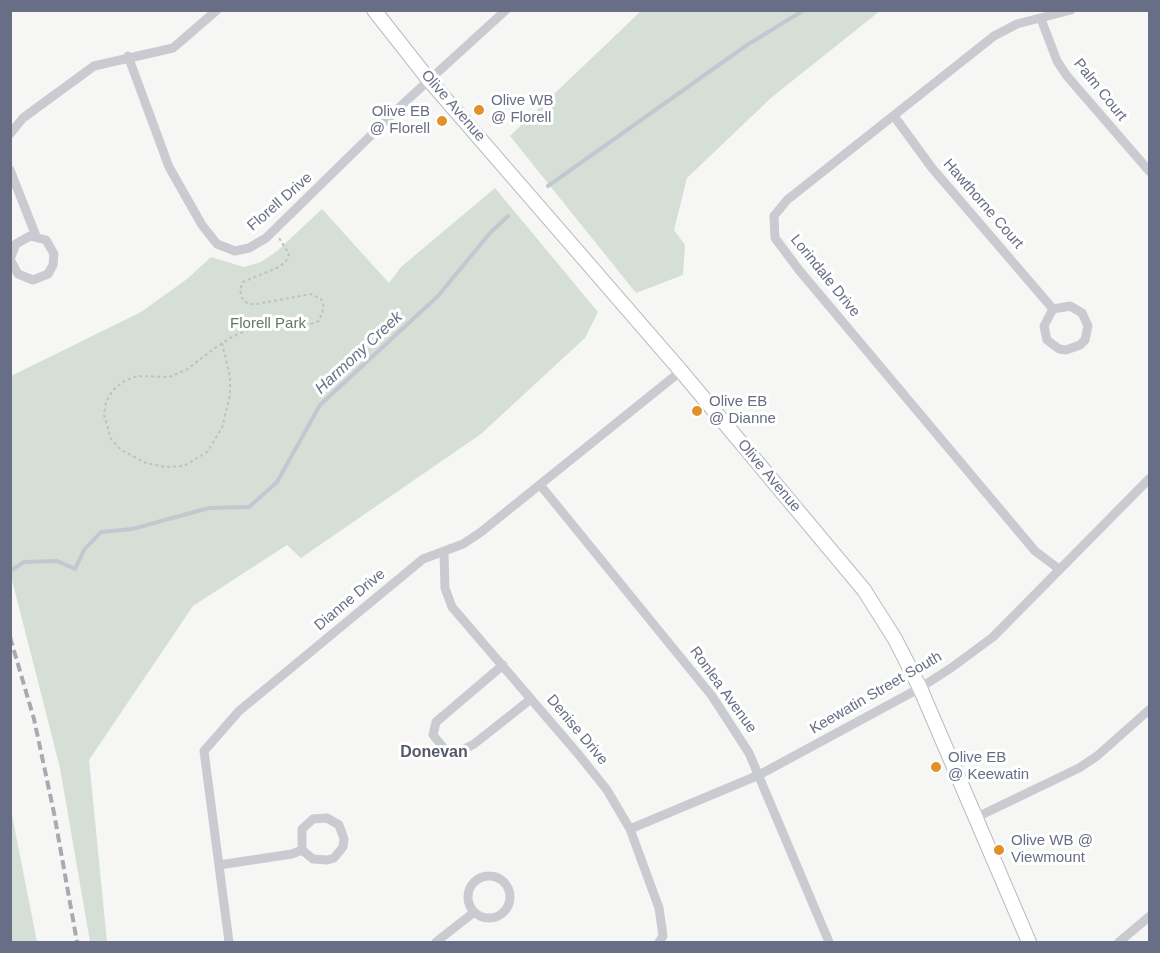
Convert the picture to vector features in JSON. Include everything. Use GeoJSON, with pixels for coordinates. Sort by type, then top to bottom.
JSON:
{"type":"FeatureCollection","features":[{"type":"Feature","properties":{"kind":"main road","name":"Olive Avenue"},"geometry":{"type":"LineString","coordinates":[[374,10],[429,80],[681,371],[850,572],[880,615],[920,688],[1029,942]]}},
{"type":"Feature","properties":{"kind":"street"},"geometry":{"type":"LineString","coordinates":[[10,134],[23,118],[94,66],[128,56],[173,48],[217,10]]}},
{"type":"Feature","properties":{"kind":"street","name":"Florell Drive"},"geometry":{"type":"LineString","coordinates":[[128,56],[169,167],[202,225],[217,244],[236,251],[249,248],[274,231],[429,80],[506,10]]}},
{"type":"Feature","properties":{"kind":"street","name":"Lorindale Drive"},"geometry":{"type":"LineString","coordinates":[[1059,569],[1035,551],[799,270],[775,238],[774,216],[787,200],[994,36],[1017,24],[1071,10]]}},
{"type":"Feature","properties":{"kind":"street","name":"Palm Court"},"geometry":{"type":"LineString","coordinates":[[1041,19],[1057,61],[1067,76],[1149,172]]}},
{"type":"Feature","properties":{"kind":"street","name":"Hawthorne Court"},"geometry":{"type":"LineString","coordinates":[[894,116],[932,168],[1053,309]]}},
{"type":"Feature","properties":{"kind":"street"},"geometry":{"type":"LineString","coordinates":[[10,170],[36,236]]}},
{"type":"Feature","properties":{"kind":"street"},"geometry":{"type":"LineString","coordinates":[[36,236],[46,240],[54,254],[53,265],[48,274],[38,279],[22,277],[14,270],[10,259],[13,248],[20,240],[36,236]]}},
{"type":"Feature","properties":{"kind":"street"},"geometry":{"type":"LineString","coordinates":[[1070,306],[1082,313],[1088,326],[1085,340],[1080,345],[1066,350],[1059,349],[1047,340],[1044,326],[1053,309],[1070,306]]}},
{"type":"Feature","properties":{"kind":"street","name":"Dianne Drive"},"geometry":{"type":"LineString","coordinates":[[229,942],[204,751],[239,711],[423,559],[444,552],[481,532],[681,371]]}},
{"type":"Feature","properties":{"kind":"street","name":"Keewatin Street South"},"geometry":{"type":"LineString","coordinates":[[630,829],[759,775],[920,688],[993,637],[1149,478]]}},
{"type":"Feature","properties":{"kind":"street","name":"Ronlea Avenue"},"geometry":{"type":"LineString","coordinates":[[541,486],[712,696],[750,753],[829,942]]}},
{"type":"Feature","properties":{"kind":"street","name":"Denise Drive"},"geometry":{"type":"LineString","coordinates":[[444,552],[445,588],[452,607],[579,755],[607,790],[630,829],[659,908],[663,936],[659,942]]}},
{"type":"Feature","properties":{"kind":"street"},"geometry":{"type":"LineString","coordinates":[[502,664],[436,722],[433,735],[440,744],[447,752],[458,753],[474,744],[531,699]]}},
{"type":"Feature","properties":{"kind":"street"},"geometry":{"type":"LineString","coordinates":[[975,818],[1079,768],[1097,756],[1149,709]]}},
{"type":"Feature","properties":{"kind":"street"},"geometry":{"type":"LineString","coordinates":[[327,818],[339,825],[344,839],[343,846],[334,858],[314,859],[302,850],[302,829],[313,819],[327,818]]}},
{"type":"Feature","properties":{"kind":"street"},"geometry":{"type":"LineString","coordinates":[[219,865],[292,854],[302,850]]}},
{"type":"Feature","properties":{"kind":"street"},"geometry":{"type":"LineString","coordinates":[[490,876],[503,880],[511,898],[506,911],[494,918],[473,913],[468,900],[471,885],[483,877],[490,876]]}},
{"type":"Feature","properties":{"kind":"street"},"geometry":{"type":"LineString","coordinates":[[435,942],[473,913]]}},
{"type":"Feature","properties":{"kind":"street"},"geometry":{"type":"LineString","coordinates":[[1119,942],[1149,916]]}},
{"type":"Feature","properties":{"kind":"path"},"geometry":{"type":"LineString","coordinates":[[222,343],[230,377],[230,395],[222,428],[207,452],[184,466],[165,467],[146,464],[121,450],[111,439],[104,415],[106,402],[113,390],[136,376],[168,377],[186,370],[222,343],[245,331],[265,326],[313,326],[323,315],[324,307],[321,299],[311,294],[257,304],[248,304],[242,298],[240,290],[243,282],[279,267],[289,254],[274,231]]}},
{"type":"Feature","properties":{"kind":"green space"},"geometry":{"type":"Polygon","coordinates":[[[641,11],[880,11],[772,97],[687,178],[674,230],[685,245],[683,275],[636,293],[510,136],[641,11]]]}},
{"type":"Feature","properties":{"kind":"green space","name":"Florell Park"},"geometry":{"type":"Polygon","coordinates":[[[495,188],[598,312],[585,338],[481,434],[301,558],[287,545],[193,606],[89,760],[107,942],[90,942],[60,768],[11,576],[11,376],[141,312],[187,279],[211,257],[244,267],[261,262],[277,251],[322,209],[389,283],[401,267],[495,188]]]}},
{"type":"Feature","properties":{"kind":"green space"},"geometry":{"type":"Polygon","coordinates":[[[11,810],[37,942],[11,942],[11,810]]]}},
{"type":"Feature","properties":{"kind":"waterway","name":"Harmony Creek"},"geometry":{"type":"LineString","coordinates":[[548,186],[747,45],[804,10]]}},
{"type":"Feature","properties":{"kind":"waterway","name":"Harmony Creek"},"geometry":{"type":"LineString","coordinates":[[10,571],[24,562],[57,561],[75,569],[84,550],[101,532],[132,529],[209,508],[249,507],[277,482],[320,405],[438,296],[490,233],[508,216]]}},
{"type":"Feature","properties":{"kind":"railway"},"geometry":{"type":"LineString","coordinates":[[10,637],[34,719],[54,813],[77,942]]}},
{"type":"Feature","properties":{"kind":"place","name":"Olive WB @ Florell"},"geometry":{"type":"Point","coordinates":[479,110]}},
{"type":"Feature","properties":{"kind":"place","name":"Olive EB @ Florell"},"geometry":{"type":"Point","coordinates":[442,121]}},
{"type":"Feature","properties":{"kind":"place","name":"Olive EB @ Dianne"},"geometry":{"type":"Point","coordinates":[697,411]}},
{"type":"Feature","properties":{"kind":"place","name":"Olive EB @ Keewatin"},"geometry":{"type":"Point","coordinates":[936,767]}},
{"type":"Feature","properties":{"kind":"place","name":"Olive WB @ Viewmount"},"geometry":{"type":"Point","coordinates":[999,850]}},
{"type":"Feature","properties":{"kind":"district","name":"Donevan"},"geometry":{"type":"Point","coordinates":[434,753]}}]}
